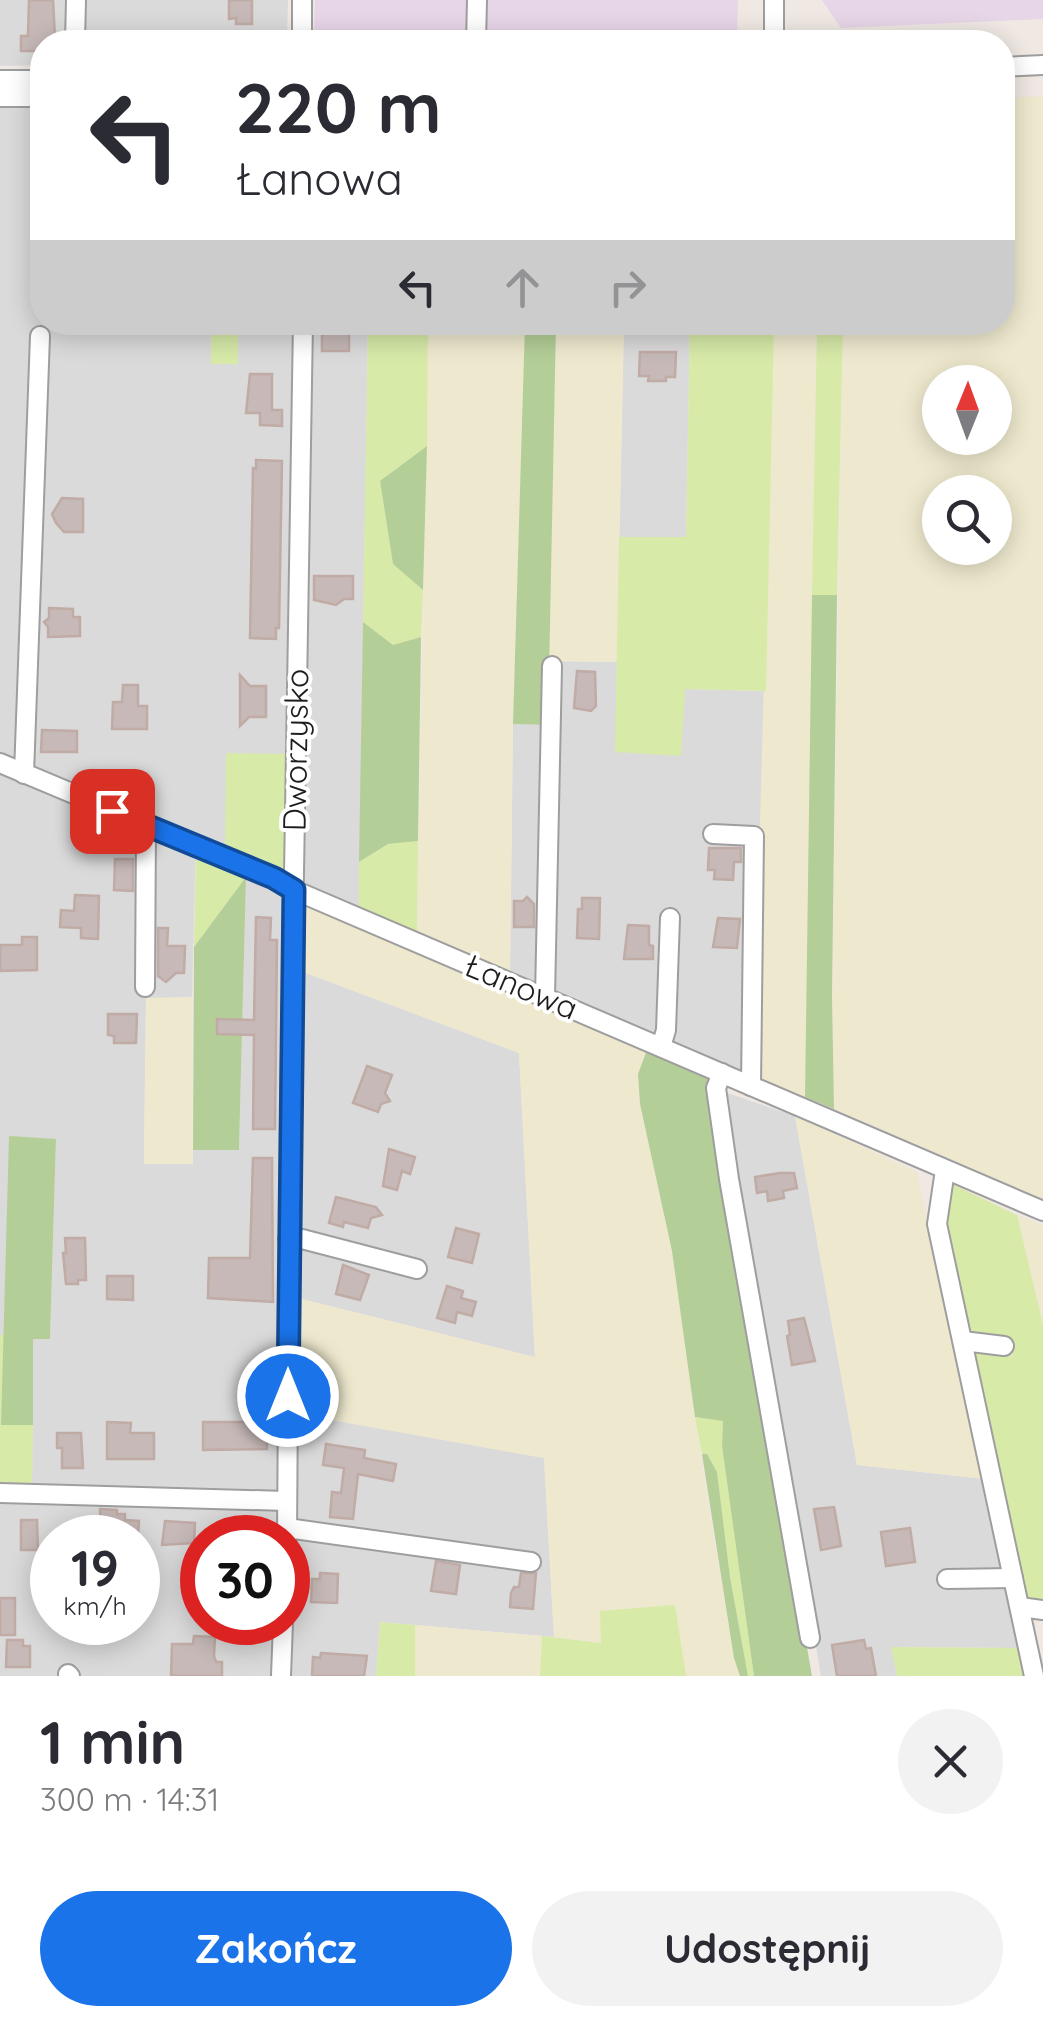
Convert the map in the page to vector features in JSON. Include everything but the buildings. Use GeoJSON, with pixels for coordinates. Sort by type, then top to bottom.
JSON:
{"type":"FeatureCollection","features":[{"type":"Feature","properties":{"kind":"street"},"geometry":{"type":"LineString","coordinates":[[75,30],[76,0]]}},
{"type":"Feature","properties":{"kind":"street"},"geometry":{"type":"LineString","coordinates":[[302,0],[302,30]]}},
{"type":"Feature","properties":{"kind":"street"},"geometry":{"type":"LineString","coordinates":[[476,30],[477,0]]}},
{"type":"Feature","properties":{"kind":"street"},"geometry":{"type":"LineString","coordinates":[[774,0],[774,30]]}},
{"type":"Feature","properties":{"kind":"street"},"geometry":{"type":"LineString","coordinates":[[1015,66],[1043,65]]}},
{"type":"Feature","properties":{"kind":"street"},"geometry":{"type":"LineString","coordinates":[[0,80],[30,85]]}},
{"type":"Feature","properties":{"kind":"street"},"geometry":{"type":"LineString","coordinates":[[0,97],[30,86]]}},
{"type":"Feature","properties":{"kind":"street","name":"Dworzysko"},"geometry":{"type":"LineString","coordinates":[[286,1515],[303,335]]}},
{"type":"Feature","properties":{"kind":"street"},"geometry":{"type":"LineString","coordinates":[[24,774],[40,336]]}},
{"type":"Feature","properties":{"kind":"street"},"geometry":{"type":"LineString","coordinates":[[545,997],[552,666]]}},
{"type":"Feature","properties":{"kind":"street","name":"Łanowa"},"geometry":{"type":"LineString","coordinates":[[0,763],[1043,1212]]}},
{"type":"Feature","properties":{"kind":"street"},"geometry":{"type":"LineString","coordinates":[[145,988],[146,826]]}},
{"type":"Feature","properties":{"kind":"street"},"geometry":{"type":"LineString","coordinates":[[713,834],[754,836],[751,1086]]}},
{"type":"Feature","properties":{"kind":"street"},"geometry":{"type":"LineString","coordinates":[[662,1047],[670,918]]}},
{"type":"Feature","properties":{"kind":"street"},"geometry":{"type":"LineString","coordinates":[[722,1073],[716,1088],[729,1179],[810,1638]]}},
{"type":"Feature","properties":{"kind":"street"},"geometry":{"type":"LineString","coordinates":[[945,1170],[938,1224],[1034,1676]]}},
{"type":"Feature","properties":{"kind":"street"},"geometry":{"type":"LineString","coordinates":[[288,1239],[417,1270]]}},
{"type":"Feature","properties":{"kind":"street"},"geometry":{"type":"LineString","coordinates":[[962,1341],[1004,1346]]}},
{"type":"Feature","properties":{"kind":"street"},"geometry":{"type":"LineString","coordinates":[[0,1493],[286,1501]]}},
{"type":"Feature","properties":{"kind":"street"},"geometry":{"type":"LineString","coordinates":[[310,1536],[531,1562]]}},
{"type":"Feature","properties":{"kind":"street"},"geometry":{"type":"LineString","coordinates":[[948,1579],[1014,1578]]}},
{"type":"Feature","properties":{"kind":"street"},"geometry":{"type":"LineString","coordinates":[[1020,1607],[1043,1610]]}},
{"type":"Feature","properties":{"kind":"street"},"geometry":{"type":"LineString","coordinates":[[282,1676],[283,1645]]}},
{"type":"Feature","properties":{"kind":"shaded area"},"geometry":{"type":"Polygon","coordinates":[[[0,0],[288,0],[287,30],[30,30],[30,65],[0,66],[0,0]]]}},
{"type":"Feature","properties":{"kind":"shaded area"},"geometry":{"type":"Polygon","coordinates":[[[315,0],[738,0],[737,30],[314,30],[315,0]]]}},
{"type":"Feature","properties":{"kind":"shaded area"},"geometry":{"type":"Polygon","coordinates":[[[822,0],[1043,0],[1043,19],[841,28],[822,0]]]}},
{"type":"Feature","properties":{"kind":"shaded area"},"geometry":{"type":"Polygon","coordinates":[[[30,93],[30,335],[211,335],[211,364],[238,364],[238,335],[368,335],[359,908],[302,882],[304,755],[225,851],[196,841],[192,997],[146,999],[144,1163],[193,1163],[193,1150],[239,1149],[246,877],[286,895],[281,1410],[544,1458],[554,1637],[380,1622],[376,1676],[0,1676],[0,1486],[32,1485],[33,1339],[50,1338],[56,1140],[10,1137],[4,1335],[0,1335],[0,94],[30,93]]]}},
{"type":"Feature","properties":{"kind":"shaded area"},"geometry":{"type":"Polygon","coordinates":[[[1043,96],[1043,1199],[834,1109],[832,995],[843,335],[1015,335],[1015,97],[1043,96]]]}},
{"type":"Feature","properties":{"kind":"shaded area"},"geometry":{"type":"Polygon","coordinates":[[[428,335],[525,335],[510,973],[417,932],[428,335]]]}},
{"type":"Feature","properties":{"kind":"shaded area"},"geometry":{"type":"Polygon","coordinates":[[[556,335],[624,335],[617,662],[548,661],[556,335]]]}},
{"type":"Feature","properties":{"kind":"shaded area"},"geometry":{"type":"Polygon","coordinates":[[[624,335],[690,335],[686,537],[619,537],[624,335]]]}},
{"type":"Feature","properties":{"kind":"shaded area"},"geometry":{"type":"Polygon","coordinates":[[[774,335],[817,335],[805,1097],[757,1080],[758,895],[774,335]]]}},
{"type":"Feature","properties":{"kind":"shaded area"},"geometry":{"type":"Polygon","coordinates":[[[548,661],[617,662],[616,752],[684,689],[766,691],[758,895],[757,1080],[510,973],[513,724],[547,725],[548,661]]]}},
{"type":"Feature","properties":{"kind":"shaded area"},"geometry":{"type":"Polygon","coordinates":[[[309,908],[647,1050],[638,1074],[640,1104],[672,1251],[706,1490],[740,1676],[686,1676],[674,1605],[602,1643],[554,1637],[544,1458],[297,1414],[298,1298],[535,1357],[519,1053],[298,970],[300,916],[309,908]]]}},
{"type":"Feature","properties":{"kind":"shaded area"},"geometry":{"type":"Polygon","coordinates":[[[298,970],[519,1053],[535,1358],[292,1297],[298,970]]]}},
{"type":"Feature","properties":{"kind":"shaded area"},"geometry":{"type":"Polygon","coordinates":[[[192,997],[193,1164],[144,1164],[146,998],[192,997]]]}},
{"type":"Feature","properties":{"kind":"shaded area"},"geometry":{"type":"Polygon","coordinates":[[[722,1091],[795,1116],[857,1465],[985,1479],[1021,1648],[892,1647],[897,1676],[821,1676],[722,1091]]]}},
{"type":"Feature","properties":{"kind":"shaded area"},"geometry":{"type":"Polygon","coordinates":[[[795,1116],[917,1172],[985,1479],[857,1465],[795,1116]]]}},
{"type":"Feature","properties":{"kind":"shaded area"},"geometry":{"type":"Polygon","coordinates":[[[1017,1215],[1043,1225],[1043,1325],[1017,1215]]]}},
{"type":"Feature","properties":{"kind":"shaded area"},"geometry":{"type":"Polygon","coordinates":[[[415,1625],[542,1636],[540,1676],[415,1676],[415,1625]]]}},
{"type":"Feature","properties":{"kind":"green space"},"geometry":{"type":"Polygon","coordinates":[[[211,335],[238,335],[238,364],[211,364],[211,335]]]}},
{"type":"Feature","properties":{"kind":"green space"},"geometry":{"type":"Polygon","coordinates":[[[368,335],[428,335],[427,446],[380,481],[393,564],[423,590],[421,637],[393,645],[363,622],[368,335]]]}},
{"type":"Feature","properties":{"kind":"green space"},"geometry":{"type":"Polygon","coordinates":[[[525,335],[556,335],[548,725],[513,724],[525,335]]]}},
{"type":"Feature","properties":{"kind":"green space"},"geometry":{"type":"Polygon","coordinates":[[[690,335],[774,335],[766,691],[685,689],[681,756],[615,752],[619,537],[686,537],[690,335]]]}},
{"type":"Feature","properties":{"kind":"green space"},"geometry":{"type":"Polygon","coordinates":[[[817,335],[843,335],[837,595],[812,595],[817,335]]]}},
{"type":"Feature","properties":{"kind":"green space"},"geometry":{"type":"Polygon","coordinates":[[[427,446],[423,590],[393,564],[380,481],[427,446]]]}},
{"type":"Feature","properties":{"kind":"green space"},"geometry":{"type":"Polygon","coordinates":[[[812,595],[837,595],[834,1109],[805,1097],[812,595]]]}},
{"type":"Feature","properties":{"kind":"green space"},"geometry":{"type":"Polygon","coordinates":[[[363,622],[393,645],[421,637],[418,841],[388,844],[359,862],[363,622]]]}},
{"type":"Feature","properties":{"kind":"green space"},"geometry":{"type":"Polygon","coordinates":[[[226,753],[291,754],[288,866],[282,873],[225,851],[226,753]]]}},
{"type":"Feature","properties":{"kind":"green space"},"geometry":{"type":"Polygon","coordinates":[[[418,841],[417,932],[359,908],[359,862],[388,844],[418,841]]]}},
{"type":"Feature","properties":{"kind":"green space"},"geometry":{"type":"Polygon","coordinates":[[[196,855],[246,877],[194,947],[196,855]]]}},
{"type":"Feature","properties":{"kind":"green space"},"geometry":{"type":"Polygon","coordinates":[[[246,877],[239,1150],[193,1150],[194,947],[246,877]]]}},
{"type":"Feature","properties":{"kind":"green space"},"geometry":{"type":"Polygon","coordinates":[[[647,1050],[710,1077],[710,1096],[812,1676],[754,1676],[722,1446],[723,1421],[695,1417],[672,1251],[640,1104],[638,1074],[647,1050]]]}},
{"type":"Feature","properties":{"kind":"green space"},"geometry":{"type":"Polygon","coordinates":[[[9,1136],[56,1139],[50,1339],[33,1339],[33,1425],[1,1425],[9,1136]]]}},
{"type":"Feature","properties":{"kind":"green space"},"geometry":{"type":"Polygon","coordinates":[[[952,1184],[1017,1215],[1043,1325],[1043,1604],[1026,1601],[971,1348],[1013,1356],[1006,1335],[997,1339],[970,1334],[947,1233],[952,1184]]]}},
{"type":"Feature","properties":{"kind":"green space"},"geometry":{"type":"Polygon","coordinates":[[[0,1335],[4,1335],[1,1424],[33,1425],[32,1486],[0,1486],[0,1335]]]}},
{"type":"Feature","properties":{"kind":"green space"},"geometry":{"type":"Polygon","coordinates":[[[695,1417],[723,1421],[722,1446],[754,1676],[748,1676],[730,1577],[717,1472],[707,1454],[702,1454],[695,1417]]]}},
{"type":"Feature","properties":{"kind":"green space"},"geometry":{"type":"Polygon","coordinates":[[[702,1454],[707,1454],[717,1472],[748,1676],[740,1676],[734,1658],[702,1454]]]}},
{"type":"Feature","properties":{"kind":"green space"},"geometry":{"type":"Polygon","coordinates":[[[675,1605],[686,1676],[540,1676],[542,1636],[601,1643],[600,1611],[675,1605]]]}},
{"type":"Feature","properties":{"kind":"green space"},"geometry":{"type":"Polygon","coordinates":[[[380,1622],[415,1625],[415,1676],[376,1676],[380,1622]]]}},
{"type":"Feature","properties":{"kind":"green space"},"geometry":{"type":"Polygon","coordinates":[[[891,1647],[1021,1648],[1028,1676],[897,1676],[891,1647]]]}},
{"type":"Feature","properties":{"kind":"route"},"geometry":{"type":"LineString","coordinates":[[112,811],[274,878],[294,890],[288,1396]]}}]}
